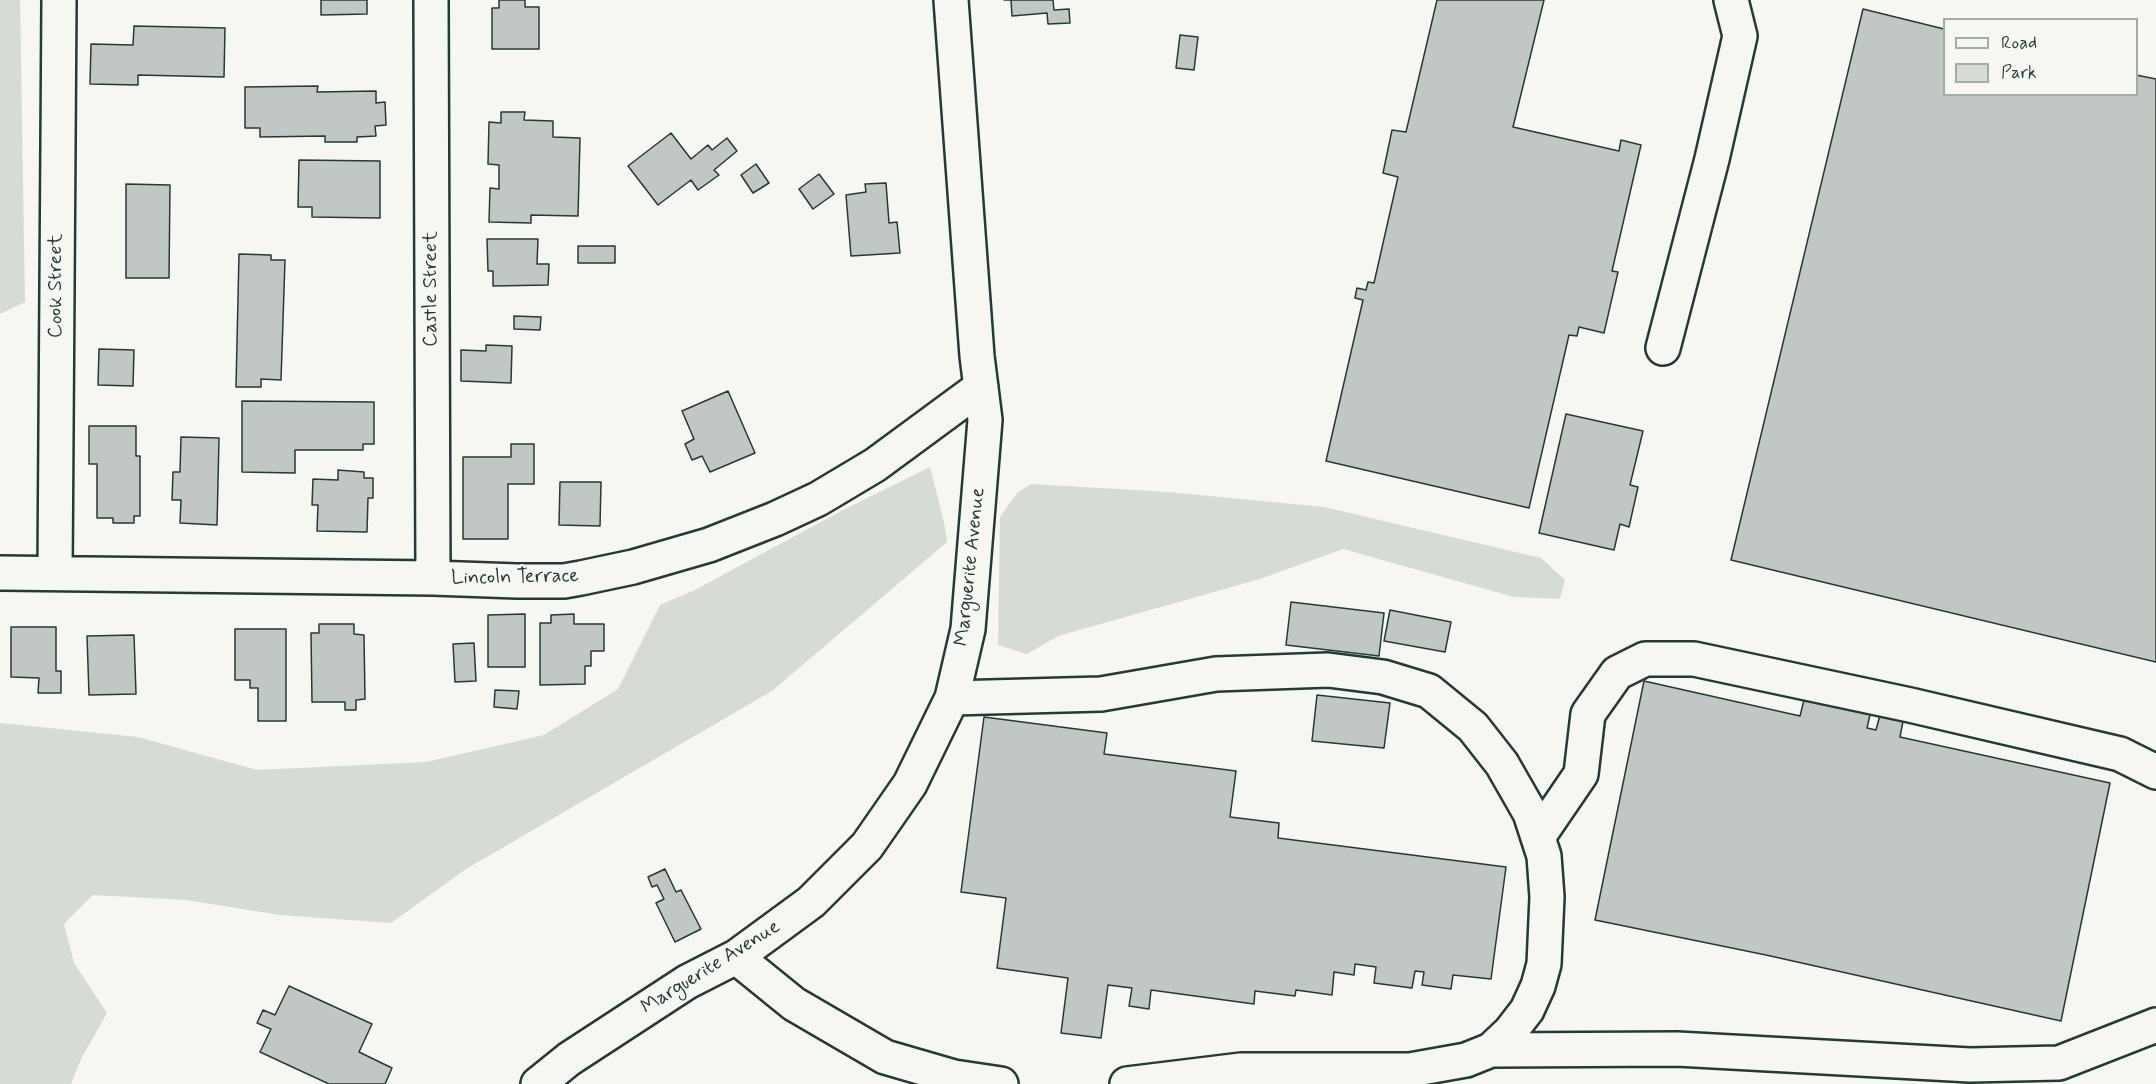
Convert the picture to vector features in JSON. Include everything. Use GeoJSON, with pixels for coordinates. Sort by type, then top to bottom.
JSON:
{"type":"FeatureCollection","features":[{"type":"Feature","properties":{"kind":"street","name":"Cook Street"},"geometry":{"type":"LineString","coordinates":[[55,573],[59,0]]}},
{"type":"Feature","properties":{"kind":"street","name":"Castle Street"},"geometry":{"type":"LineString","coordinates":[[431,0],[433,578]]}},
{"type":"Feature","properties":{"kind":"street","name":"Marguerite Avenue"},"geometry":{"type":"LineString","coordinates":[[538,1084],[569,1059],[687,982],[736,957],[811,902],[867,846],[910,784],[952,699],[968,629],[985,420],[977,356],[951,0]]}},
{"type":"Feature","properties":{"kind":"street"},"geometry":{"type":"LineString","coordinates":[[1663,348],[1712,159],[1740,36],[1731,0]]}},
{"type":"Feature","properties":{"kind":"street","name":"Lincoln Terrace"},"geometry":{"type":"LineString","coordinates":[[0,573],[564,581],[633,567],[719,541],[775,519],[838,488],[875,465],[981,387]]}},
{"type":"Feature","properties":{"kind":"street"},"geometry":{"type":"LineString","coordinates":[[1538,837],[1581,774],[1588,714],[1617,673],[1645,659],[1694,659],[1910,705],[2120,754],[2156,772]]}},
{"type":"Feature","properties":{"kind":"street"},"geometry":{"type":"LineString","coordinates":[[952,699],[1101,694],[1216,674],[1328,670],[1383,677],[1429,691],[1473,727],[1502,764],[1530,813],[1544,855],[1547,897],[1544,964],[1538,986],[1527,1010],[1510,1032],[1491,1050]]}},
{"type":"Feature","properties":{"kind":"street"},"geometry":{"type":"LineString","coordinates":[[736,957],[794,1004],[885,1057],[954,1077],[1001,1084]]}},
{"type":"Feature","properties":{"kind":"street"},"geometry":{"type":"LineString","coordinates":[[1128,1084],[1241,1070],[1410,1070],[1466,1060],[1491,1050],[1677,1049],[1970,1065],[2059,1063],[2156,1024]]}},
{"type":"Feature","properties":{"kind":"green space"},"geometry":{"type":"Polygon","coordinates":[[[0,0],[20,0],[25,302],[0,314],[0,0]]]}},
{"type":"Feature","properties":{"kind":"green space"},"geometry":{"type":"Polygon","coordinates":[[[930,467],[947,542],[772,691],[466,869],[391,923],[280,915],[186,900],[93,895],[64,924],[74,963],[107,1013],[81,1059],[71,1084],[0,1084],[0,723],[138,737],[257,770],[426,762],[544,735],[618,689],[660,605],[695,590],[843,510],[930,467]]]}},
{"type":"Feature","properties":{"kind":"green space"},"geometry":{"type":"Polygon","coordinates":[[[1031,484],[1168,492],[1324,507],[1541,558],[1565,580],[1560,599],[1514,597],[1343,549],[1260,579],[1058,636],[1027,654],[998,645],[1000,517],[1018,492],[1031,484]]]}},
{"type":"Feature","properties":{"kind":"building"},"geometry":{"type":"Polygon","coordinates":[[[321,0],[367,0],[367,14],[321,15],[321,0]]]}},
{"type":"Feature","properties":{"kind":"building"},"geometry":{"type":"Polygon","coordinates":[[[499,0],[525,0],[525,7],[539,7],[539,49],[492,49],[492,8],[499,8],[499,0]]]}},
{"type":"Feature","properties":{"kind":"building"},"geometry":{"type":"Polygon","coordinates":[[[1011,0],[1053,0],[1054,10],[1069,9],[1070,23],[1048,24],[1047,13],[1012,16],[1011,0]]]}},
{"type":"Feature","properties":{"kind":"building"},"geometry":{"type":"Polygon","coordinates":[[[1437,0],[1544,0],[1513,127],[1619,151],[1621,140],[1641,145],[1612,271],[1618,272],[1604,333],[1579,327],[1577,336],[1569,335],[1529,508],[1326,461],[1363,300],[1355,298],[1357,288],[1366,290],[1368,282],[1374,283],[1398,177],[1383,173],[1392,130],[1406,132],[1437,0]]]}},
{"type":"Feature","properties":{"kind":"building"},"geometry":{"type":"Polygon","coordinates":[[[1863,9],[1943,29],[1943,96],[2138,96],[2138,75],[2156,79],[2156,662],[1731,560],[1863,9]]]}},
{"type":"Feature","properties":{"kind":"building"},"geometry":{"type":"Polygon","coordinates":[[[134,26],[225,28],[224,77],[138,75],[138,85],[90,84],[91,44],[133,45],[134,26]]]}},
{"type":"Feature","properties":{"kind":"building"},"geometry":{"type":"Polygon","coordinates":[[[1180,35],[1198,37],[1194,70],[1176,68],[1180,35]]]}},
{"type":"Feature","properties":{"kind":"building"},"geometry":{"type":"Polygon","coordinates":[[[318,86],[317,92],[376,91],[376,103],[385,102],[386,125],[375,126],[376,136],[357,137],[357,142],[325,142],[325,136],[260,137],[260,128],[245,128],[245,87],[318,86]]]}},
{"type":"Feature","properties":{"kind":"building"},"geometry":{"type":"Polygon","coordinates":[[[501,112],[525,112],[524,120],[553,121],[553,137],[580,138],[578,216],[531,215],[531,223],[489,222],[490,188],[499,189],[499,165],[488,164],[489,122],[501,123],[501,112]]]}},
{"type":"Feature","properties":{"kind":"building"},"geometry":{"type":"Polygon","coordinates":[[[671,133],[691,159],[708,145],[712,150],[727,138],[737,151],[714,170],[719,175],[698,190],[691,180],[658,205],[628,166],[671,133]]]}},
{"type":"Feature","properties":{"kind":"building"},"geometry":{"type":"Polygon","coordinates":[[[299,160],[380,161],[380,218],[312,217],[312,207],[298,207],[299,160]]]}},
{"type":"Feature","properties":{"kind":"building"},"geometry":{"type":"Polygon","coordinates":[[[756,164],[769,183],[753,193],[741,175],[756,164]]]}},
{"type":"Feature","properties":{"kind":"building"},"geometry":{"type":"Polygon","coordinates":[[[819,174],[834,194],[813,209],[799,189],[819,174]]]}},
{"type":"Feature","properties":{"kind":"building"},"geometry":{"type":"Polygon","coordinates":[[[886,183],[889,223],[897,222],[900,253],[851,256],[846,195],[866,192],[865,184],[886,183]]]}},
{"type":"Feature","properties":{"kind":"building"},"geometry":{"type":"Polygon","coordinates":[[[126,184],[170,185],[169,278],[126,278],[126,184]]]}},
{"type":"Feature","properties":{"kind":"building"},"geometry":{"type":"Polygon","coordinates":[[[487,239],[538,239],[537,264],[549,264],[548,285],[493,286],[493,271],[488,271],[487,239]]]}},
{"type":"Feature","properties":{"kind":"building"},"geometry":{"type":"Polygon","coordinates":[[[578,246],[615,246],[615,263],[578,263],[578,246]]]}},
{"type":"Feature","properties":{"kind":"building"},"geometry":{"type":"Polygon","coordinates":[[[239,254],[271,255],[271,260],[285,260],[281,380],[261,379],[261,387],[236,387],[239,254]]]}},
{"type":"Feature","properties":{"kind":"building"},"geometry":{"type":"Polygon","coordinates":[[[514,316],[541,317],[540,330],[514,329],[514,316]]]}},
{"type":"Feature","properties":{"kind":"building"},"geometry":{"type":"Polygon","coordinates":[[[486,345],[512,346],[511,383],[461,381],[461,350],[486,351],[486,345]]]}},
{"type":"Feature","properties":{"kind":"building"},"geometry":{"type":"Polygon","coordinates":[[[99,349],[134,350],[133,386],[98,385],[99,349]]]}},
{"type":"Feature","properties":{"kind":"building"},"geometry":{"type":"Polygon","coordinates":[[[728,391],[755,453],[710,472],[702,456],[692,460],[685,444],[694,439],[682,411],[728,391]]]}},
{"type":"Feature","properties":{"kind":"building"},"geometry":{"type":"Polygon","coordinates":[[[242,401],[374,402],[374,444],[363,444],[363,450],[295,450],[295,473],[242,472],[242,401]]]}},
{"type":"Feature","properties":{"kind":"building"},"geometry":{"type":"Polygon","coordinates":[[[1566,414],[1643,431],[1630,485],[1638,487],[1629,527],[1620,524],[1614,550],[1539,533],[1566,414]]]}},
{"type":"Feature","properties":{"kind":"building"},"geometry":{"type":"Polygon","coordinates":[[[89,426],[136,426],[136,456],[140,456],[140,516],[134,516],[134,523],[113,523],[113,518],[97,518],[97,464],[89,464],[89,426]]]}},
{"type":"Feature","properties":{"kind":"building"},"geometry":{"type":"Polygon","coordinates":[[[181,437],[219,438],[217,525],[180,523],[181,500],[172,500],[173,472],[180,472],[181,437]]]}},
{"type":"Feature","properties":{"kind":"building"},"geometry":{"type":"Polygon","coordinates":[[[511,444],[534,444],[534,484],[508,484],[508,539],[463,539],[463,457],[511,457],[511,444]]]}},
{"type":"Feature","properties":{"kind":"building"},"geometry":{"type":"Polygon","coordinates":[[[338,470],[364,472],[364,478],[373,478],[373,498],[368,498],[367,532],[317,531],[318,505],[312,505],[313,479],[338,480],[338,470]]]}},
{"type":"Feature","properties":{"kind":"building"},"geometry":{"type":"Polygon","coordinates":[[[560,482],[601,482],[600,526],[559,525],[560,482]]]}},
{"type":"Feature","properties":{"kind":"building"},"geometry":{"type":"Polygon","coordinates":[[[1291,602],[1384,613],[1379,656],[1286,645],[1291,602]]]}},
{"type":"Feature","properties":{"kind":"building"},"geometry":{"type":"Polygon","coordinates":[[[1390,610],[1451,622],[1445,652],[1384,641],[1390,610]]]}},
{"type":"Feature","properties":{"kind":"building"},"geometry":{"type":"Polygon","coordinates":[[[525,614],[525,667],[488,667],[488,615],[525,614]]]}},
{"type":"Feature","properties":{"kind":"building"},"geometry":{"type":"Polygon","coordinates":[[[574,614],[574,624],[604,624],[604,651],[591,651],[591,666],[585,666],[585,684],[540,685],[540,623],[551,623],[551,615],[574,614]]]}},
{"type":"Feature","properties":{"kind":"building"},"geometry":{"type":"Polygon","coordinates":[[[319,624],[354,624],[354,634],[364,635],[365,699],[356,700],[356,710],[345,710],[345,702],[312,702],[311,633],[319,633],[319,624]]]}},
{"type":"Feature","properties":{"kind":"building"},"geometry":{"type":"Polygon","coordinates":[[[11,627],[56,627],[56,671],[61,671],[61,693],[38,693],[39,678],[11,677],[11,627]]]}},
{"type":"Feature","properties":{"kind":"building"},"geometry":{"type":"Polygon","coordinates":[[[235,629],[286,629],[286,721],[258,721],[258,688],[250,688],[250,680],[235,680],[235,629]]]}},
{"type":"Feature","properties":{"kind":"building"},"geometry":{"type":"Polygon","coordinates":[[[134,635],[136,694],[89,695],[87,636],[134,635]]]}},
{"type":"Feature","properties":{"kind":"building"},"geometry":{"type":"Polygon","coordinates":[[[474,643],[476,681],[455,682],[453,644],[474,643]]]}},
{"type":"Feature","properties":{"kind":"building"},"geometry":{"type":"Polygon","coordinates":[[[1644,681],[1800,716],[1806,692],[1872,706],[1867,728],[1876,730],[1881,711],[1904,716],[1900,737],[2110,783],[2061,1021],[1766,955],[1595,920],[1644,681]]]}},
{"type":"Feature","properties":{"kind":"building"},"geometry":{"type":"Polygon","coordinates":[[[495,690],[519,691],[517,709],[494,707],[495,690]]]}},
{"type":"Feature","properties":{"kind":"building"},"geometry":{"type":"Polygon","coordinates":[[[1317,695],[1390,703],[1384,748],[1312,741],[1317,695]]]}},
{"type":"Feature","properties":{"kind":"building"},"geometry":{"type":"Polygon","coordinates":[[[984,717],[1107,733],[1104,754],[1236,771],[1230,817],[1279,823],[1278,838],[1506,867],[1491,979],[1453,975],[1451,989],[1422,985],[1424,972],[1415,971],[1412,988],[1374,983],[1376,967],[1355,964],[1354,975],[1334,972],[1332,995],[1296,990],[1295,996],[1255,991],[1254,1004],[1151,990],[1149,1009],[1129,1006],[1132,988],[1108,985],[1101,1038],[1061,1033],[1068,978],[997,968],[1006,898],[961,892],[984,717]]]}},
{"type":"Feature","properties":{"kind":"building"},"geometry":{"type":"Polygon","coordinates":[[[665,869],[676,892],[681,890],[701,929],[675,942],[656,903],[664,899],[657,885],[652,887],[648,877],[665,869]]]}},
{"type":"Feature","properties":{"kind":"building"},"geometry":{"type":"Polygon","coordinates":[[[289,986],[372,1024],[359,1052],[392,1068],[385,1084],[329,1084],[260,1052],[271,1029],[257,1023],[263,1010],[275,1015],[289,986]]]}}]}
